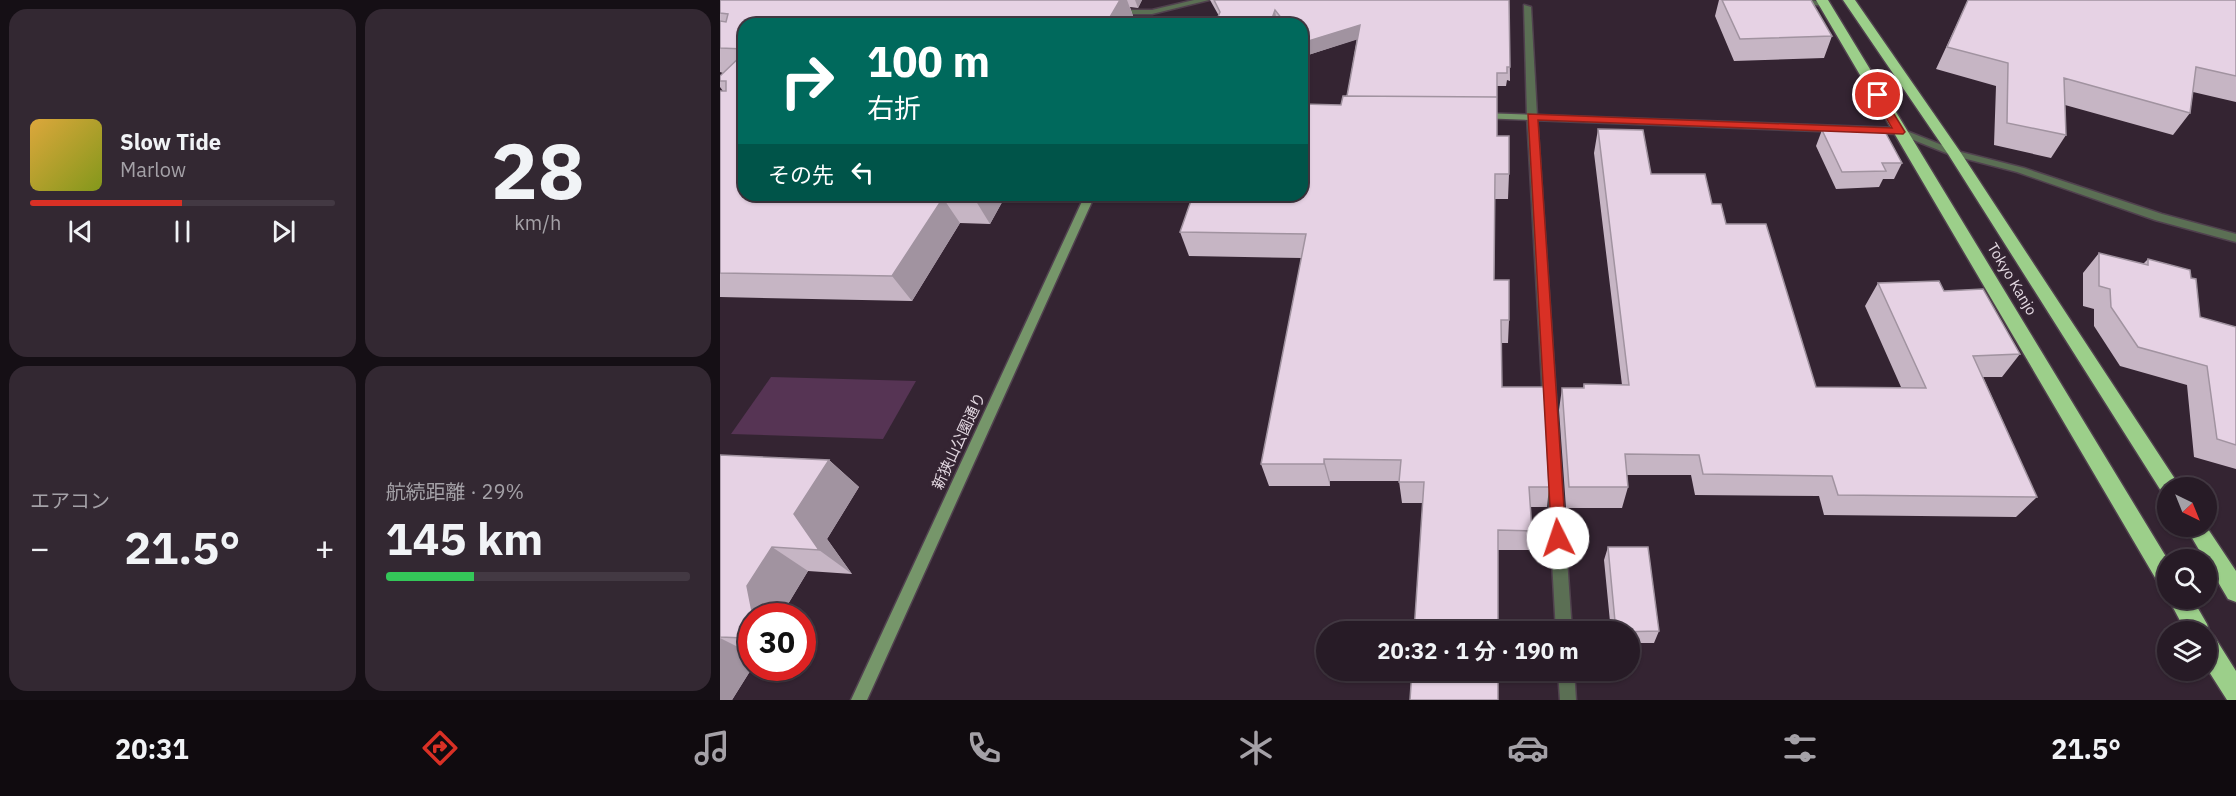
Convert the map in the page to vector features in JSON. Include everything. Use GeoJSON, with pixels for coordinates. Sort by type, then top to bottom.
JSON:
{"type":"FeatureCollection","features":[{"type":"Feature","properties":{"kind":"highway","name":"Tokyo Kanjo"},"geometry":{"type":"LineString","coordinates":[[1849,0],[1954,153],[2163,477]]}},
{"type":"Feature","properties":{"kind":"highway","name":"Tokyo Kanjo"},"geometry":{"type":"LineString","coordinates":[[1823,2],[2157,561]]}},
{"type":"Feature","properties":{"kind":"highway"},"geometry":{"type":"LineString","coordinates":[[2202,537],[2236,591]]}},
{"type":"Feature","properties":{"kind":"highway"},"geometry":{"type":"LineString","coordinates":[[2217,662],[2236,693]]}},
{"type":"Feature","properties":{"kind":"street"},"geometry":{"type":"LineString","coordinates":[[1106,12],[1154,15],[1193,1],[1205,0]]}},
{"type":"Feature","properties":{"kind":"street"},"geometry":{"type":"LineString","coordinates":[[1791,0],[1823,2]]}},
{"type":"Feature","properties":{"kind":"street"},"geometry":{"type":"LineString","coordinates":[[1527,7],[1563,621]]}},
{"type":"Feature","properties":{"kind":"street"},"geometry":{"type":"LineString","coordinates":[[1475,116],[1532,116],[1899,132],[1954,153],[2020,170],[2159,217],[2236,238]]}},
{"type":"Feature","properties":{"kind":"street","name":"新狭山公園通り"},"geometry":{"type":"LineString","coordinates":[[859,700],[1087,201]]}},
{"type":"Feature","properties":{"kind":"street"},"geometry":{"type":"LineString","coordinates":[[1567,681],[1568,700]]}},
{"type":"Feature","properties":{"kind":"shaded area"},"geometry":{"type":"Polygon","coordinates":[[[771,377],[916,381],[883,439],[731,434],[771,377]]]}},
{"type":"Feature","properties":{"kind":"building"},"geometry":{"type":"Polygon","coordinates":[[[720,0],[1120,0],[1110,18],[738,18],[738,49],[720,48],[720,21],[726,22],[728,14],[720,13],[720,0]]]}},
{"type":"Feature","properties":{"kind":"building"},"geometry":{"type":"Polygon","coordinates":[[[1214,0],[1509,0],[1510,67],[1507,67],[1507,73],[1497,73],[1497,97],[1347,96],[1360,25],[1308,41],[1308,18],[1281,18],[1275,10],[1272,18],[1218,18],[1220,12],[1214,0]]]}},
{"type":"Feature","properties":{"kind":"building"},"geometry":{"type":"Polygon","coordinates":[[[1722,0],[1811,0],[1832,36],[1740,39],[1722,0]]]}},
{"type":"Feature","properties":{"kind":"building"},"geometry":{"type":"Polygon","coordinates":[[[1968,0],[2236,0],[2236,76],[2196,67],[2190,113],[2064,78],[2066,135],[2007,123],[2008,63],[1947,47],[1968,0]]]}},
{"type":"Feature","properties":{"kind":"building"},"geometry":{"type":"Polygon","coordinates":[[[738,59],[738,201],[941,201],[892,276],[720,273],[720,91],[726,91],[726,81],[720,81],[720,76],[738,59]]]}},
{"type":"Feature","properties":{"kind":"building"},"geometry":{"type":"Polygon","coordinates":[[[1343,96],[1497,97],[1497,136],[1509,136],[1509,174],[1495,174],[1494,280],[1509,280],[1509,320],[1501,320],[1502,387],[1544,387],[1549,487],[1529,487],[1532,531],[1498,530],[1498,621],[1415,621],[1424,482],[1399,482],[1401,460],[1324,459],[1324,464],[1261,464],[1306,234],[1180,232],[1191,201],[1308,201],[1308,104],[1341,105],[1343,96]]]}},
{"type":"Feature","properties":{"kind":"building"},"geometry":{"type":"Polygon","coordinates":[[[1883,128],[1902,163],[1882,163],[1886,171],[1842,172],[1822,130],[1883,128]]]}},
{"type":"Feature","properties":{"kind":"building"},"geometry":{"type":"Polygon","coordinates":[[[1598,129],[1643,130],[1651,174],[1705,174],[1712,204],[1721,204],[1726,224],[1766,224],[1816,387],[1926,388],[1878,283],[1939,281],[1944,291],[1983,289],[2020,354],[1973,356],[2037,497],[1838,495],[1832,476],[1703,474],[1699,455],[1625,454],[1628,487],[1569,487],[1562,388],[1584,388],[1584,384],[1629,385],[1598,129]]]}},
{"type":"Feature","properties":{"kind":"building"},"geometry":{"type":"Polygon","coordinates":[[[2099,253],[2148,265],[2148,259],[2190,270],[2191,278],[2196,279],[2200,317],[2236,327],[2236,445],[2217,439],[2207,366],[2138,347],[2111,307],[2110,289],[2099,286],[2099,253]]]}},
{"type":"Feature","properties":{"kind":"building"},"geometry":{"type":"Polygon","coordinates":[[[720,455],[829,460],[794,514],[819,550],[772,547],[747,586],[750,603],[738,603],[738,638],[720,637],[720,455]]]}},
{"type":"Feature","properties":{"kind":"building"},"geometry":{"type":"Polygon","coordinates":[[[1608,547],[1648,547],[1659,631],[1640,631],[1640,621],[1615,621],[1608,547]]]}},
{"type":"Feature","properties":{"kind":"building"},"geometry":{"type":"Polygon","coordinates":[[[1411,681],[1498,681],[1498,700],[1410,700],[1411,681]]]}},
{"type":"Feature","properties":{"kind":"route"},"geometry":{"type":"LineString","coordinates":[[1558,538],[1532,116],[1899,132],[1878,95]]}}]}
